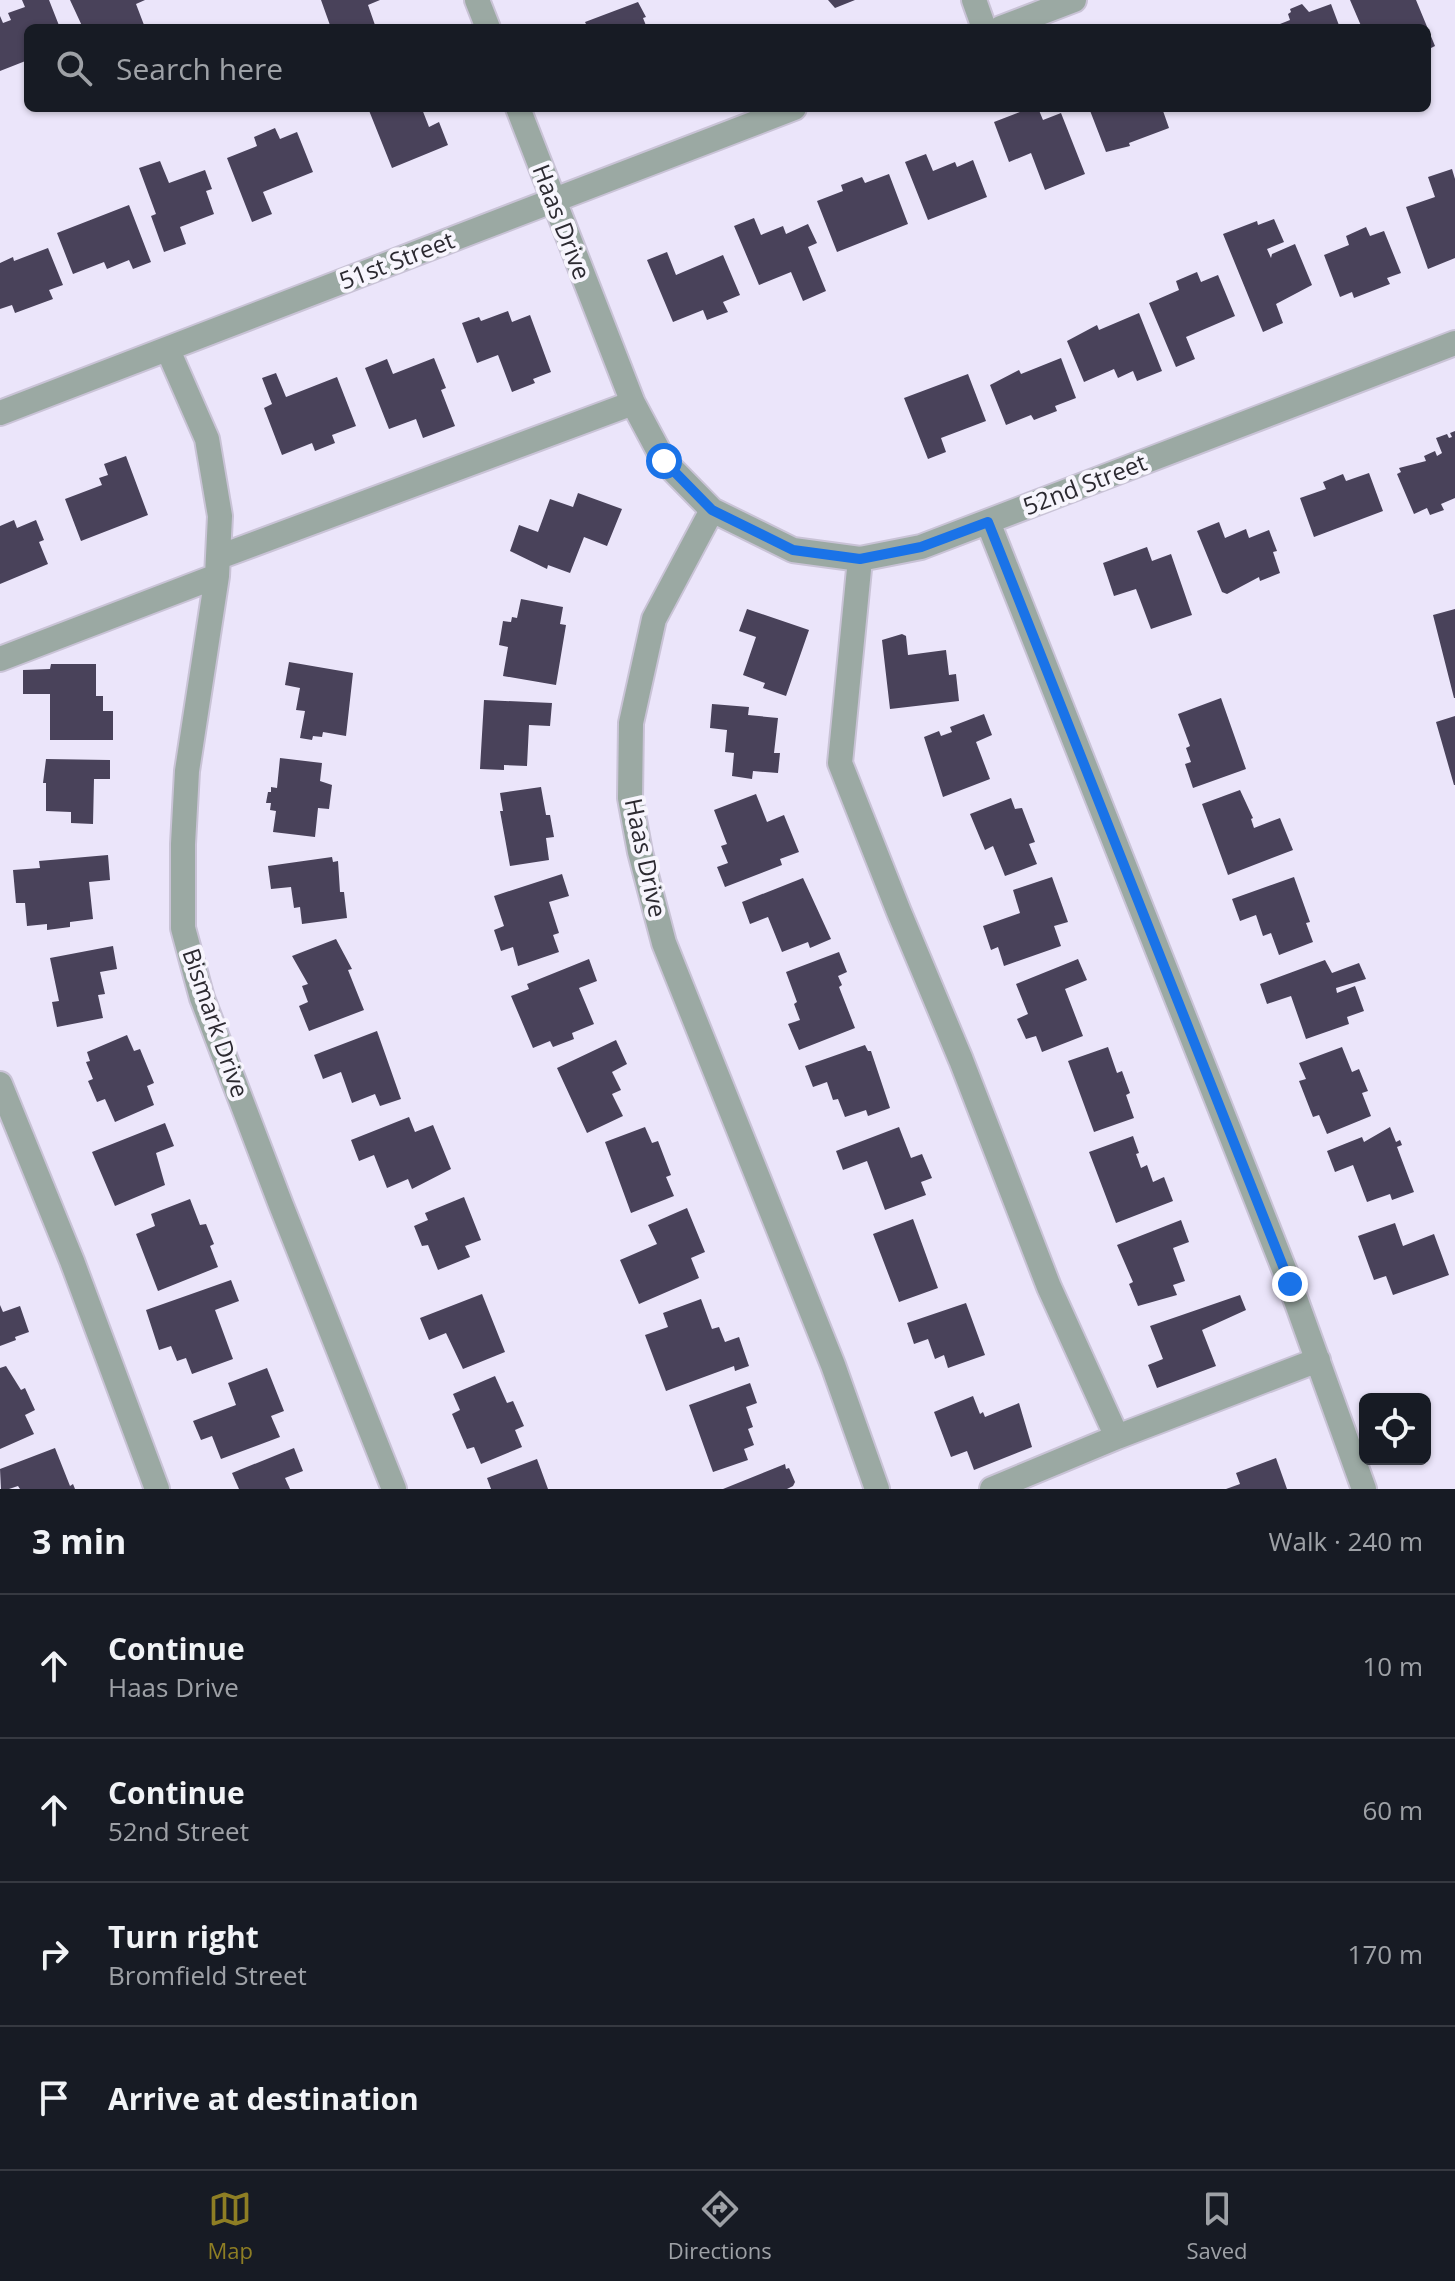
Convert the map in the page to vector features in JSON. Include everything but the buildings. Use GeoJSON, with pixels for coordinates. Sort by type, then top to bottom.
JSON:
{"type":"FeatureCollection","features":[{"type":"Feature","properties":{"kind":"street"},"geometry":{"type":"LineString","coordinates":[[477,0],[486,24]]}},
{"type":"Feature","properties":{"kind":"street"},"geometry":{"type":"LineString","coordinates":[[974,0],[983,24]]}},
{"type":"Feature","properties":{"kind":"street"},"geometry":{"type":"LineString","coordinates":[[1011,24],[1074,0]]}},
{"type":"Feature","properties":{"kind":"street","name":"Haas Drive"},"geometry":{"type":"LineString","coordinates":[[520,112],[633,403],[664,461],[712,510],[654,619],[631,723],[630,798],[640,852],[664,943],[833,1365],[877,1489]]}},
{"type":"Feature","properties":{"kind":"street","name":"51st Street"},"geometry":{"type":"LineString","coordinates":[[0,413],[784,112]]}},
{"type":"Feature","properties":{"kind":"street","name":"52nd Street"},"geometry":{"type":"LineString","coordinates":[[712,510],[793,550],[860,559],[921,547],[1455,343]]}},
{"type":"Feature","properties":{"kind":"street","name":"Bismark Drive"},"geometry":{"type":"LineString","coordinates":[[168,350],[207,439],[220,516],[218,566],[187,771],[183,928],[202,998],[394,1489]]}},
{"type":"Feature","properties":{"kind":"street"},"geometry":{"type":"LineString","coordinates":[[0,659],[218,566],[633,403]]}},
{"type":"Feature","properties":{"kind":"street"},"geometry":{"type":"LineString","coordinates":[[988,522],[1290,1284],[1364,1489]]}},
{"type":"Feature","properties":{"kind":"street"},"geometry":{"type":"LineString","coordinates":[[860,559],[840,763],[1049,1287],[1117,1437]]}},
{"type":"Feature","properties":{"kind":"street"},"geometry":{"type":"LineString","coordinates":[[0,1084],[72,1261],[157,1489]]}},
{"type":"Feature","properties":{"kind":"street"},"geometry":{"type":"LineString","coordinates":[[992,1489],[1318,1360]]}},
{"type":"Feature","properties":{"kind":"route"},"geometry":{"type":"LineString","coordinates":[[664,461],[712,510],[793,550],[860,559],[921,547],[988,522],[1290,1284]]}}]}
